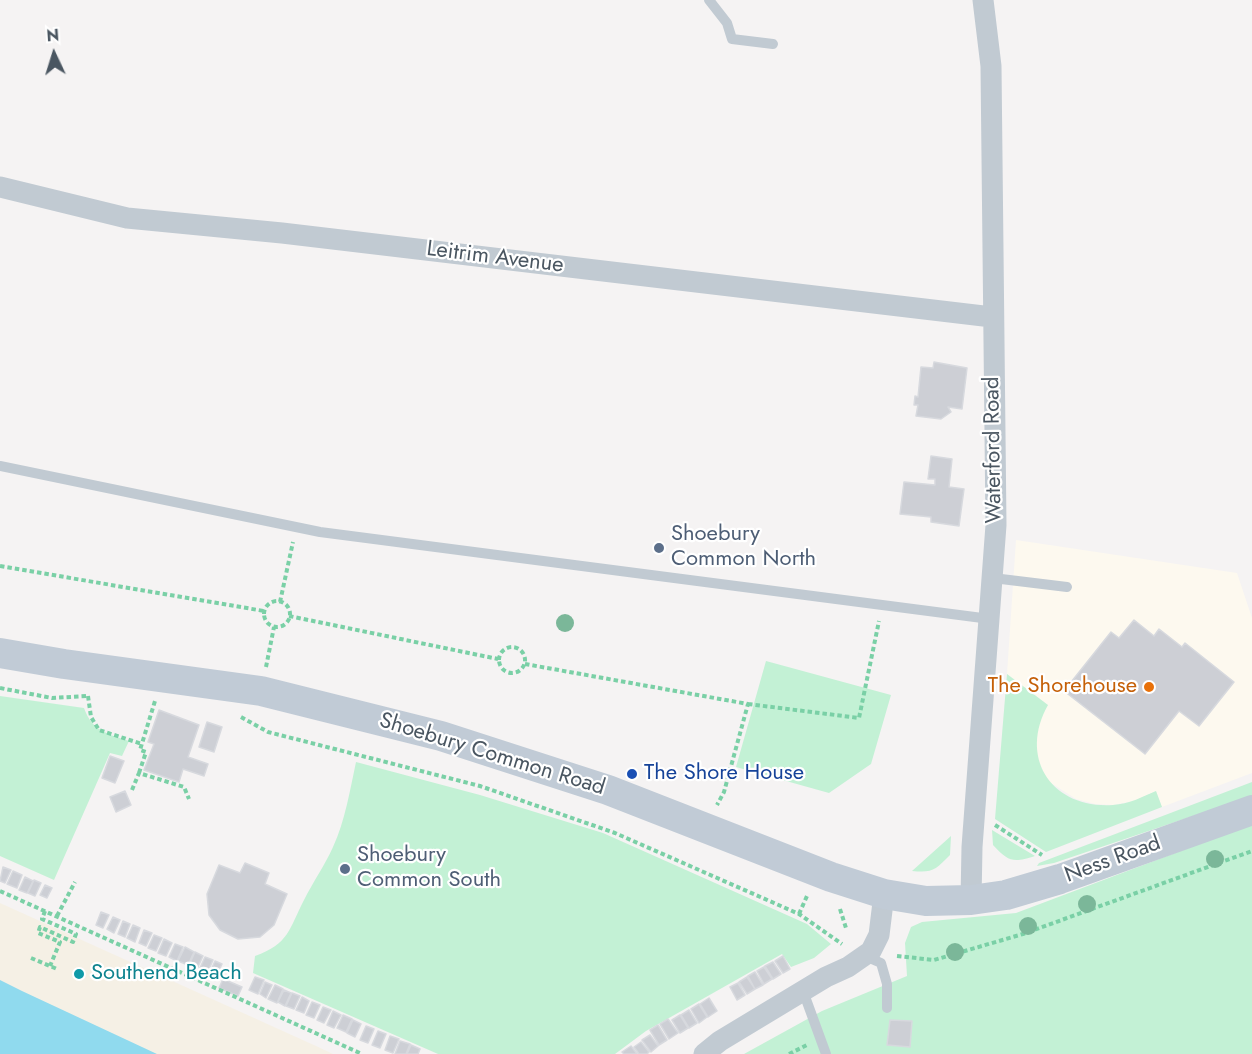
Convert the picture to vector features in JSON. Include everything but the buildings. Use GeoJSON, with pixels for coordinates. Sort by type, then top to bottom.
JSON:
{"type":"FeatureCollection","features":[{"type":"Feature","properties":{"kind":"main road","name":"Shoebury Common Road"},"geometry":{"type":"LineString","coordinates":[[0,653],[261,691],[441,736],[608,790],[816,872],[884,894],[926,901],[971,900]]}},
{"type":"Feature","properties":{"kind":"main road","name":"Ness Road"},"geometry":{"type":"LineString","coordinates":[[971,900],[1006,895],[1060,879],[1252,810]]}},
{"type":"Feature","properties":{"kind":"street","name":"Waterford Road"},"geometry":{"type":"LineString","coordinates":[[971,900],[972,847],[996,525],[991,66],[983,0]]}},
{"type":"Feature","properties":{"kind":"street","name":"Leitrim Avenue"},"geometry":{"type":"LineString","coordinates":[[0,187],[127,219],[282,233],[993,317]]}},
{"type":"Feature","properties":{"kind":"street"},"geometry":{"type":"LineString","coordinates":[[704,1054],[720,1041],[868,953],[879,935],[884,894]]}},
{"type":"Feature","properties":{"kind":"lane"},"geometry":{"type":"LineString","coordinates":[[709,0],[726,22],[732,39],[773,44]]}},
{"type":"Feature","properties":{"kind":"lane"},"geometry":{"type":"LineString","coordinates":[[0,466],[296,527],[990,619]]}},
{"type":"Feature","properties":{"kind":"lane"},"geometry":{"type":"LineString","coordinates":[[993,578],[1067,587]]}},
{"type":"Feature","properties":{"kind":"lane"},"geometry":{"type":"LineString","coordinates":[[868,953],[882,963],[887,1008]]}},
{"type":"Feature","properties":{"kind":"lane"},"geometry":{"type":"LineString","coordinates":[[803,991],[826,1054]]}},
{"type":"Feature","properties":{"kind":"path"},"geometry":{"type":"LineString","coordinates":[[280,602],[296,527]]}},
{"type":"Feature","properties":{"kind":"path"},"geometry":{"type":"LineString","coordinates":[[0,566],[264,611]]}},
{"type":"Feature","properties":{"kind":"path"},"geometry":{"type":"LineString","coordinates":[[272,602],[280,602],[289,609],[289,616],[286,624],[274,627],[265,619],[264,611],[272,602]]}},
{"type":"Feature","properties":{"kind":"path"},"geometry":{"type":"LineString","coordinates":[[525,664],[748,704],[859,718],[882,605]]}},
{"type":"Feature","properties":{"kind":"path"},"geometry":{"type":"LineString","coordinates":[[289,616],[498,659]]}},
{"type":"Feature","properties":{"kind":"path"},"geometry":{"type":"LineString","coordinates":[[261,691],[274,627]]}},
{"type":"Feature","properties":{"kind":"path"},"geometry":{"type":"LineString","coordinates":[[514,646],[524,655],[525,664],[520,671],[512,674],[500,667],[498,659],[502,651],[514,646]]}},
{"type":"Feature","properties":{"kind":"path"},"geometry":{"type":"LineString","coordinates":[[0,688],[52,698],[97,696]]}},
{"type":"Feature","properties":{"kind":"path"},"geometry":{"type":"LineString","coordinates":[[132,790],[146,752],[140,750],[157,696],[148,695]]}},
{"type":"Feature","properties":{"kind":"path"},"geometry":{"type":"LineString","coordinates":[[88,696],[91,717],[99,730],[142,744]]}},
{"type":"Feature","properties":{"kind":"path"},"geometry":{"type":"LineString","coordinates":[[705,828],[724,792],[748,704]]}},
{"type":"Feature","properties":{"kind":"path"},"geometry":{"type":"LineString","coordinates":[[232,711],[268,732],[480,786],[615,832],[799,914],[831,939],[845,945],[868,953],[915,960],[934,960],[1023,934],[1252,851]]}},
{"type":"Feature","properties":{"kind":"path"},"geometry":{"type":"LineString","coordinates":[[139,773],[184,788],[189,799]]}},
{"type":"Feature","properties":{"kind":"path"},"geometry":{"type":"LineString","coordinates":[[990,822],[1044,857]]}},
{"type":"Feature","properties":{"kind":"path"},"geometry":{"type":"LineString","coordinates":[[57,916],[75,882]]}},
{"type":"Feature","properties":{"kind":"path"},"geometry":{"type":"LineString","coordinates":[[0,891],[362,1054]]}},
{"type":"Feature","properties":{"kind":"path"},"geometry":{"type":"LineString","coordinates":[[832,904],[840,909],[846,928]]}},
{"type":"Feature","properties":{"kind":"path"},"geometry":{"type":"LineString","coordinates":[[45,911],[42,919],[76,934],[73,942],[40,927],[38,933],[60,942],[50,966]]}},
{"type":"Feature","properties":{"kind":"path"},"geometry":{"type":"LineString","coordinates":[[31,958],[57,969]]}},
{"type":"Feature","properties":{"kind":"shaded area"},"geometry":{"type":"Polygon","coordinates":[[[1016,540],[1237,573],[1252,618],[1252,773],[1162,807],[1156,791],[1134,801],[1113,805],[1095,804],[1076,799],[1048,781],[1036,757],[1035,739],[1039,721],[1048,705],[1007,674],[1016,540]]]}},
{"type":"Feature","properties":{"kind":"green space"},"geometry":{"type":"Polygon","coordinates":[[[766,661],[891,695],[871,764],[829,793],[736,767],[766,661]]]}},
{"type":"Feature","properties":{"kind":"green space"},"geometry":{"type":"Polygon","coordinates":[[[1007,674],[1048,705],[1040,725],[1037,744],[1039,761],[1046,776],[1058,789],[1073,799],[1091,804],[1113,805],[1130,802],[1156,791],[1162,807],[1046,852],[995,819],[1007,674]]]}},
{"type":"Feature","properties":{"kind":"green space"},"geometry":{"type":"Polygon","coordinates":[[[0,696],[84,708],[96,727],[129,741],[122,756],[110,753],[54,880],[0,856],[0,696]]]}},
{"type":"Feature","properties":{"kind":"green space","name":"Shoebury Common South"},"geometry":{"type":"Polygon","coordinates":[[[356,762],[480,795],[603,833],[807,924],[831,944],[814,958],[791,967],[782,954],[646,1031],[615,1054],[438,1054],[253,973],[255,956],[275,946],[287,934],[330,854],[344,816],[356,762]]]}},
{"type":"Feature","properties":{"kind":"green space"},"geometry":{"type":"Polygon","coordinates":[[[1252,782],[1252,796],[1054,863],[1037,866],[1039,863],[1252,782]]]}},
{"type":"Feature","properties":{"kind":"green space"},"geometry":{"type":"Polygon","coordinates":[[[1252,824],[1252,1054],[744,1054],[822,1011],[907,976],[905,943],[911,927],[922,922],[1016,913],[1252,824]]]}},
{"type":"Feature","properties":{"kind":"green space"},"geometry":{"type":"Polygon","coordinates":[[[992,830],[1035,856],[1012,860],[1003,855],[993,845],[992,830]]]}},
{"type":"Feature","properties":{"kind":"green space"},"geometry":{"type":"Polygon","coordinates":[[[951,836],[950,855],[941,864],[929,871],[912,871],[951,836]]]}},
{"type":"Feature","properties":{"kind":"sand","name":"Southend Beach"},"geometry":{"type":"Polygon","coordinates":[[[0,903],[316,1046],[333,1054],[0,1054],[0,903]]]}},
{"type":"Feature","properties":{"kind":"water"},"geometry":{"type":"Polygon","coordinates":[[[0,980],[22,991],[157,1054],[0,1054],[0,980]]]}},
{"type":"Feature","properties":{"kind":"place","name":"Shoebury Common North"},"geometry":{"type":"Point","coordinates":[659,548]}},
{"type":"Feature","properties":{"kind":"place","name":"The Shorehouse"},"geometry":{"type":"Point","coordinates":[1149,687]}},
{"type":"Feature","properties":{"kind":"place","name":"The Shore House"},"geometry":{"type":"Point","coordinates":[632,774]}},
{"type":"Feature","properties":{"kind":"place","name":"Shoebury Common South"},"geometry":{"type":"Point","coordinates":[345,869]}},
{"type":"Feature","properties":{"kind":"place","name":"Southend Beach"},"geometry":{"type":"Point","coordinates":[79,974]}}]}
